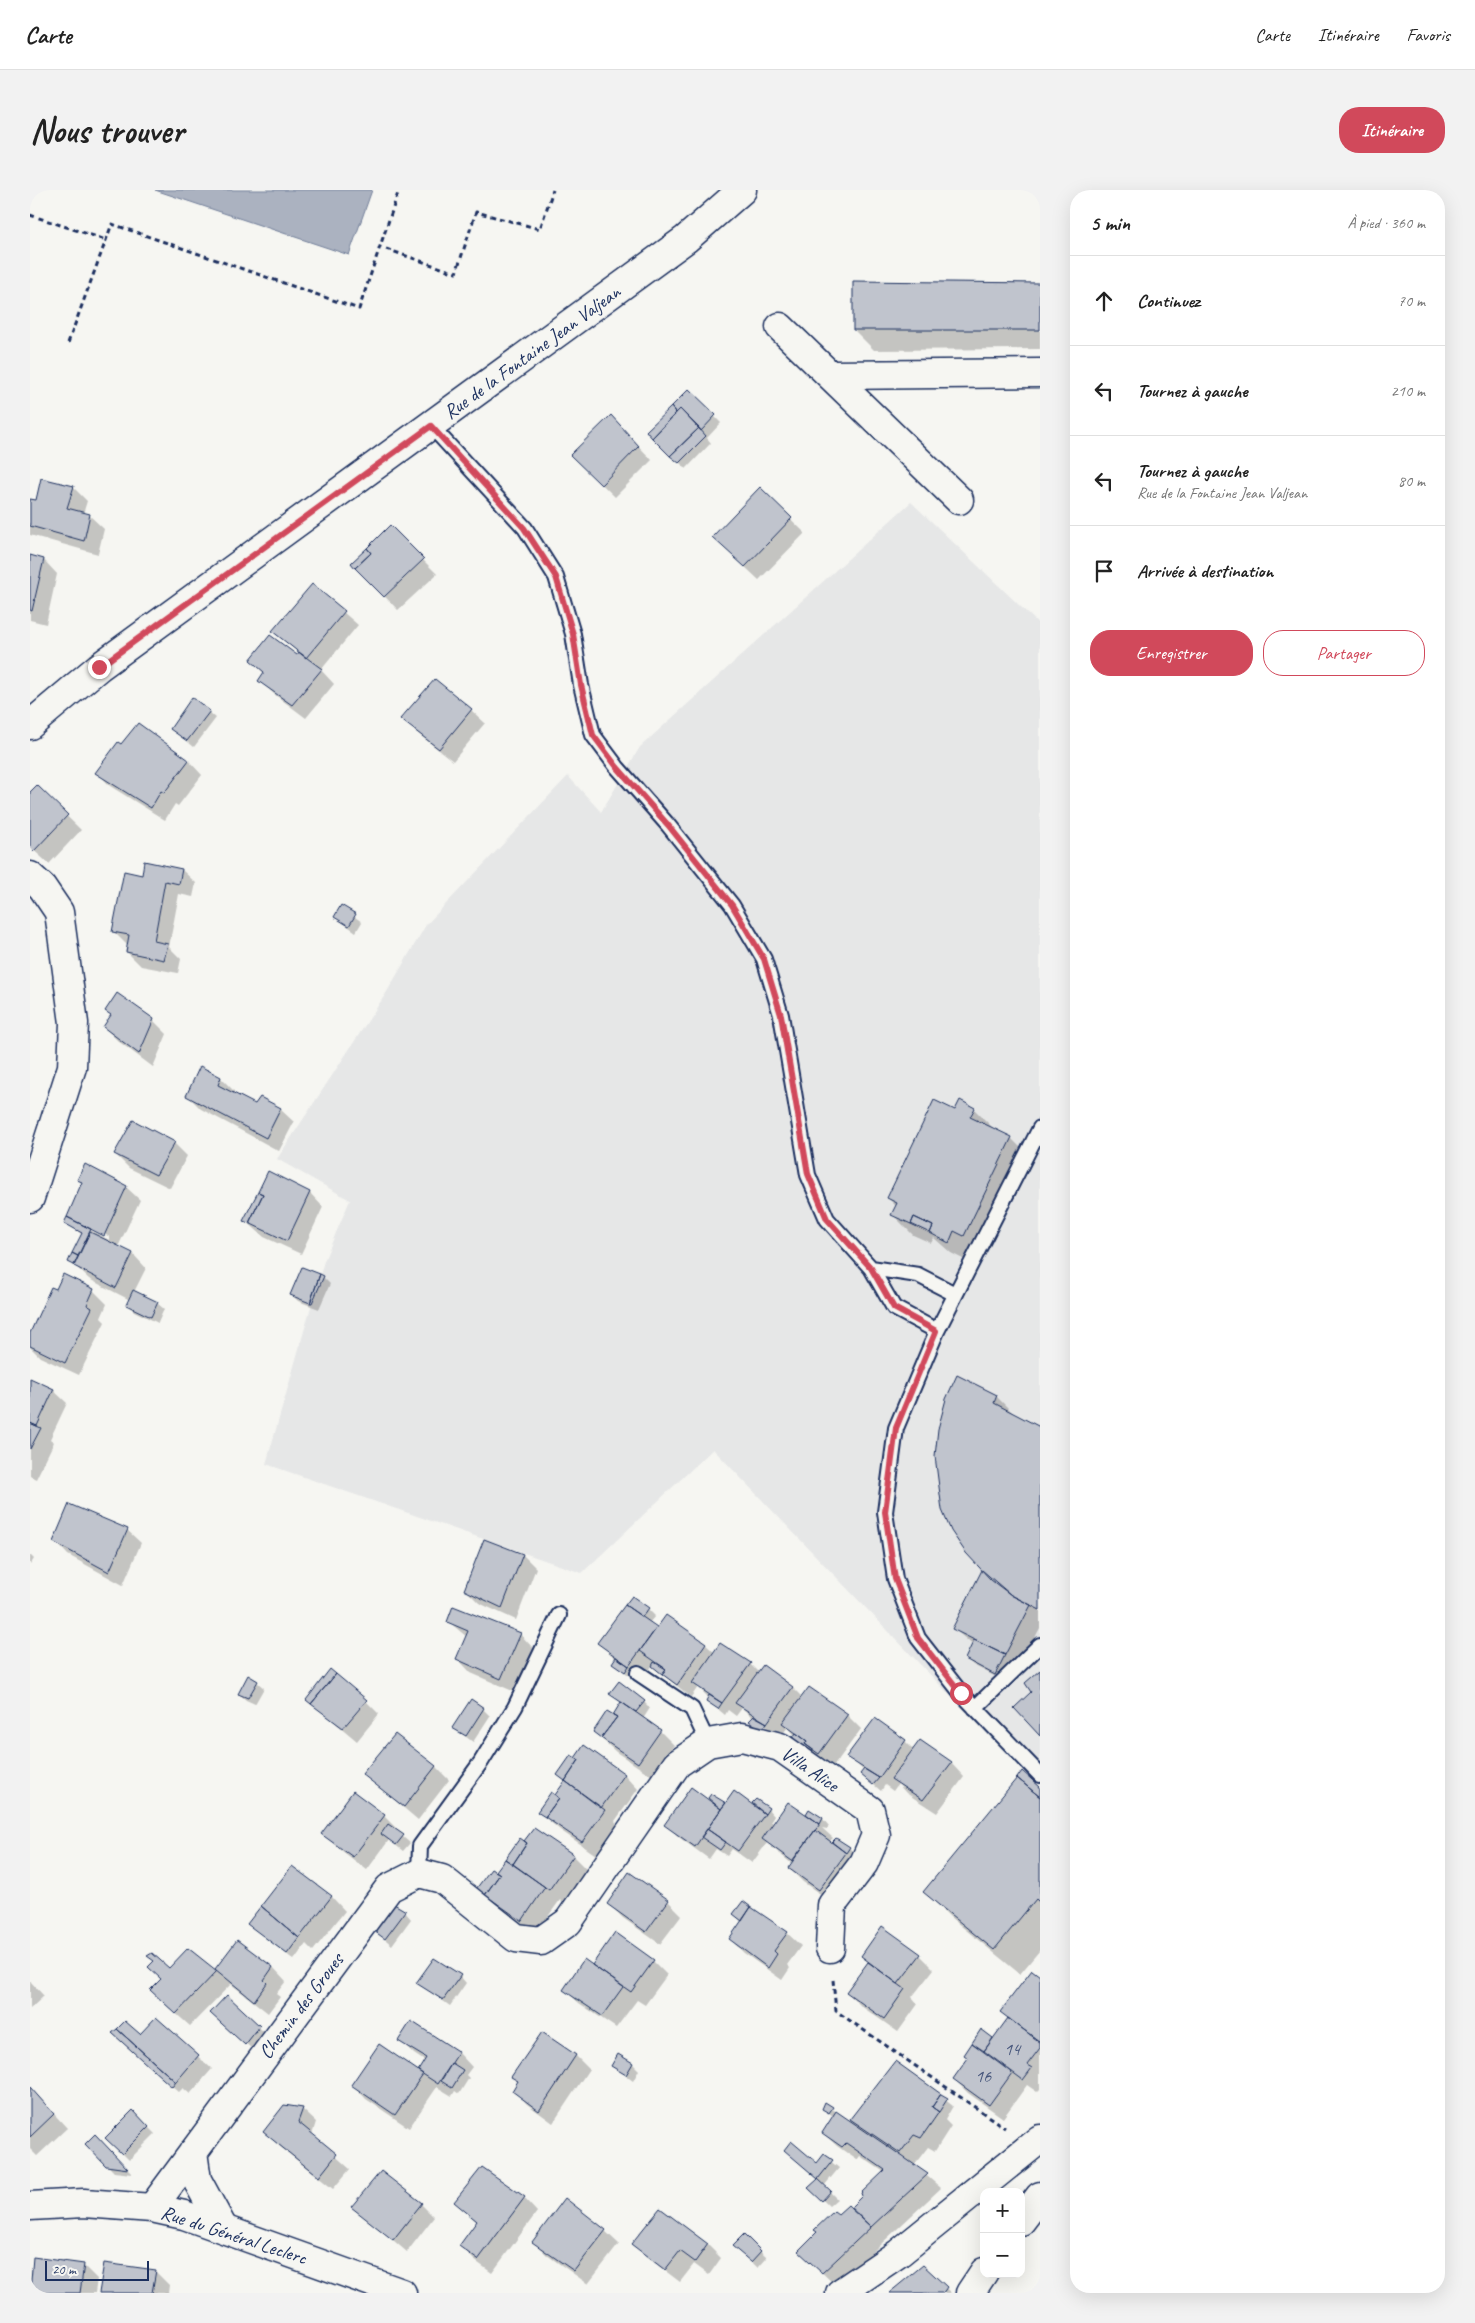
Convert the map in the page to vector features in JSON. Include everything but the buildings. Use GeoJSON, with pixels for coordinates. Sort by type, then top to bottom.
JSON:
{"type":"FeatureCollection","features":[{"type":"Feature","properties":{"kind":"street","name":"Rue de la Fontaine Jean Valjean"},"geometry":{"type":"LineString","coordinates":[[30,725],[99,667],[686,239],[742,190]]}},
{"type":"Feature","properties":{"kind":"street"},"geometry":{"type":"LineString","coordinates":[[780,327],[959,500]]}},
{"type":"Feature","properties":{"kind":"street"},"geometry":{"type":"LineString","coordinates":[[830,375],[1040,372]]}},
{"type":"Feature","properties":{"kind":"street"},"geometry":{"type":"LineString","coordinates":[[30,876],[42,887],[59,912],[74,1023],[72,1066],[30,1198]]}},
{"type":"Feature","properties":{"kind":"street","name":"Villa Alice"},"geometry":{"type":"LineString","coordinates":[[419,1873],[442,1879],[516,1938],[541,1941],[568,1922],[676,1764],[708,1743],[742,1737],[780,1747],[870,1810],[876,1835],[864,1863],[832,1905],[830,1948]]}},
{"type":"Feature","properties":{"kind":"street","name":"Chemin des Groues"},"geometry":{"type":"LineString","coordinates":[[152,2208],[389,1888],[419,1873]]}},
{"type":"Feature","properties":{"kind":"street"},"geometry":{"type":"LineString","coordinates":[[840,2293],[899,2253],[1035,2145]]}},
{"type":"Feature","properties":{"kind":"street"},"geometry":{"type":"LineString","coordinates":[[193,2152],[197,2180],[223,2228]]}},
{"type":"Feature","properties":{"kind":"street"},"geometry":{"type":"LineString","coordinates":[[1025,2216],[1040,2196]]}},
{"type":"Feature","properties":{"kind":"street","name":"Rue du Général Leclerc"},"geometry":{"type":"LineString","coordinates":[[30,2206],[84,2202],[152,2208],[184,2215],[402,2293]]}},
{"type":"Feature","properties":{"kind":"street"},"geometry":{"type":"LineString","coordinates":[[970,2293],[980,2278]]}},
{"type":"Feature","properties":{"kind":"lane"},"geometry":{"type":"LineString","coordinates":[[431,426],[524,528],[556,577],[573,634],[581,685],[593,735],[617,767],[668,825],[732,905],[764,959],[781,1015],[808,1174],[827,1219],[871,1268],[894,1308],[936,1331]]}},
{"type":"Feature","properties":{"kind":"lane"},"geometry":{"type":"LineString","coordinates":[[1040,1128],[936,1331],[896,1428],[885,1512],[895,1579],[918,1638],[975,1708],[1040,1775]]}},
{"type":"Feature","properties":{"kind":"lane"},"geometry":{"type":"LineString","coordinates":[[871,1268],[918,1275],[955,1294]]}},
{"type":"Feature","properties":{"kind":"lane"},"geometry":{"type":"LineString","coordinates":[[419,1873],[420,1846],[481,1762],[515,1706],[559,1615]]}},
{"type":"Feature","properties":{"kind":"lane"},"geometry":{"type":"LineString","coordinates":[[975,1708],[1040,1645]]}},
{"type":"Feature","properties":{"kind":"lane"},"geometry":{"type":"LineString","coordinates":[[638,1673],[692,1709],[708,1743]]}},
{"type":"Feature","properties":{"kind":"path"},"geometry":{"type":"LineString","coordinates":[[68,343],[112,224],[359,308],[399,190]]}},
{"type":"Feature","properties":{"kind":"path"},"geometry":{"type":"LineString","coordinates":[[386,249],[456,272],[476,212],[540,229],[553,190]]}},
{"type":"Feature","properties":{"kind":"path"},"geometry":{"type":"LineString","coordinates":[[30,214],[106,240]]}},
{"type":"Feature","properties":{"kind":"path"},"geometry":{"type":"LineString","coordinates":[[830,1948],[836,2010],[1007,2129],[1035,2145]]}},
{"type":"Feature","properties":{"kind":"shaded area"},"geometry":{"type":"Polygon","coordinates":[[[155,190],[372,190],[349,255],[155,190]]]}},
{"type":"Feature","properties":{"kind":"shaded area"},"geometry":{"type":"Polygon","coordinates":[[[911,502],[1040,625],[1040,1789],[713,1449],[582,1573],[266,1464],[324,1261],[350,1200],[277,1159],[385,995],[426,925],[568,776],[601,812],[640,747],[911,502]]]}},
{"type":"Feature","properties":{"kind":"route"},"geometry":{"type":"LineString","coordinates":[[99,667],[431,426],[524,528],[556,577],[573,634],[581,685],[593,735],[617,767],[668,825],[732,905],[764,959],[781,1015],[808,1174],[827,1219],[871,1268],[894,1308],[936,1331],[896,1428],[885,1512],[895,1579],[918,1638],[961,1693]]}}]}
